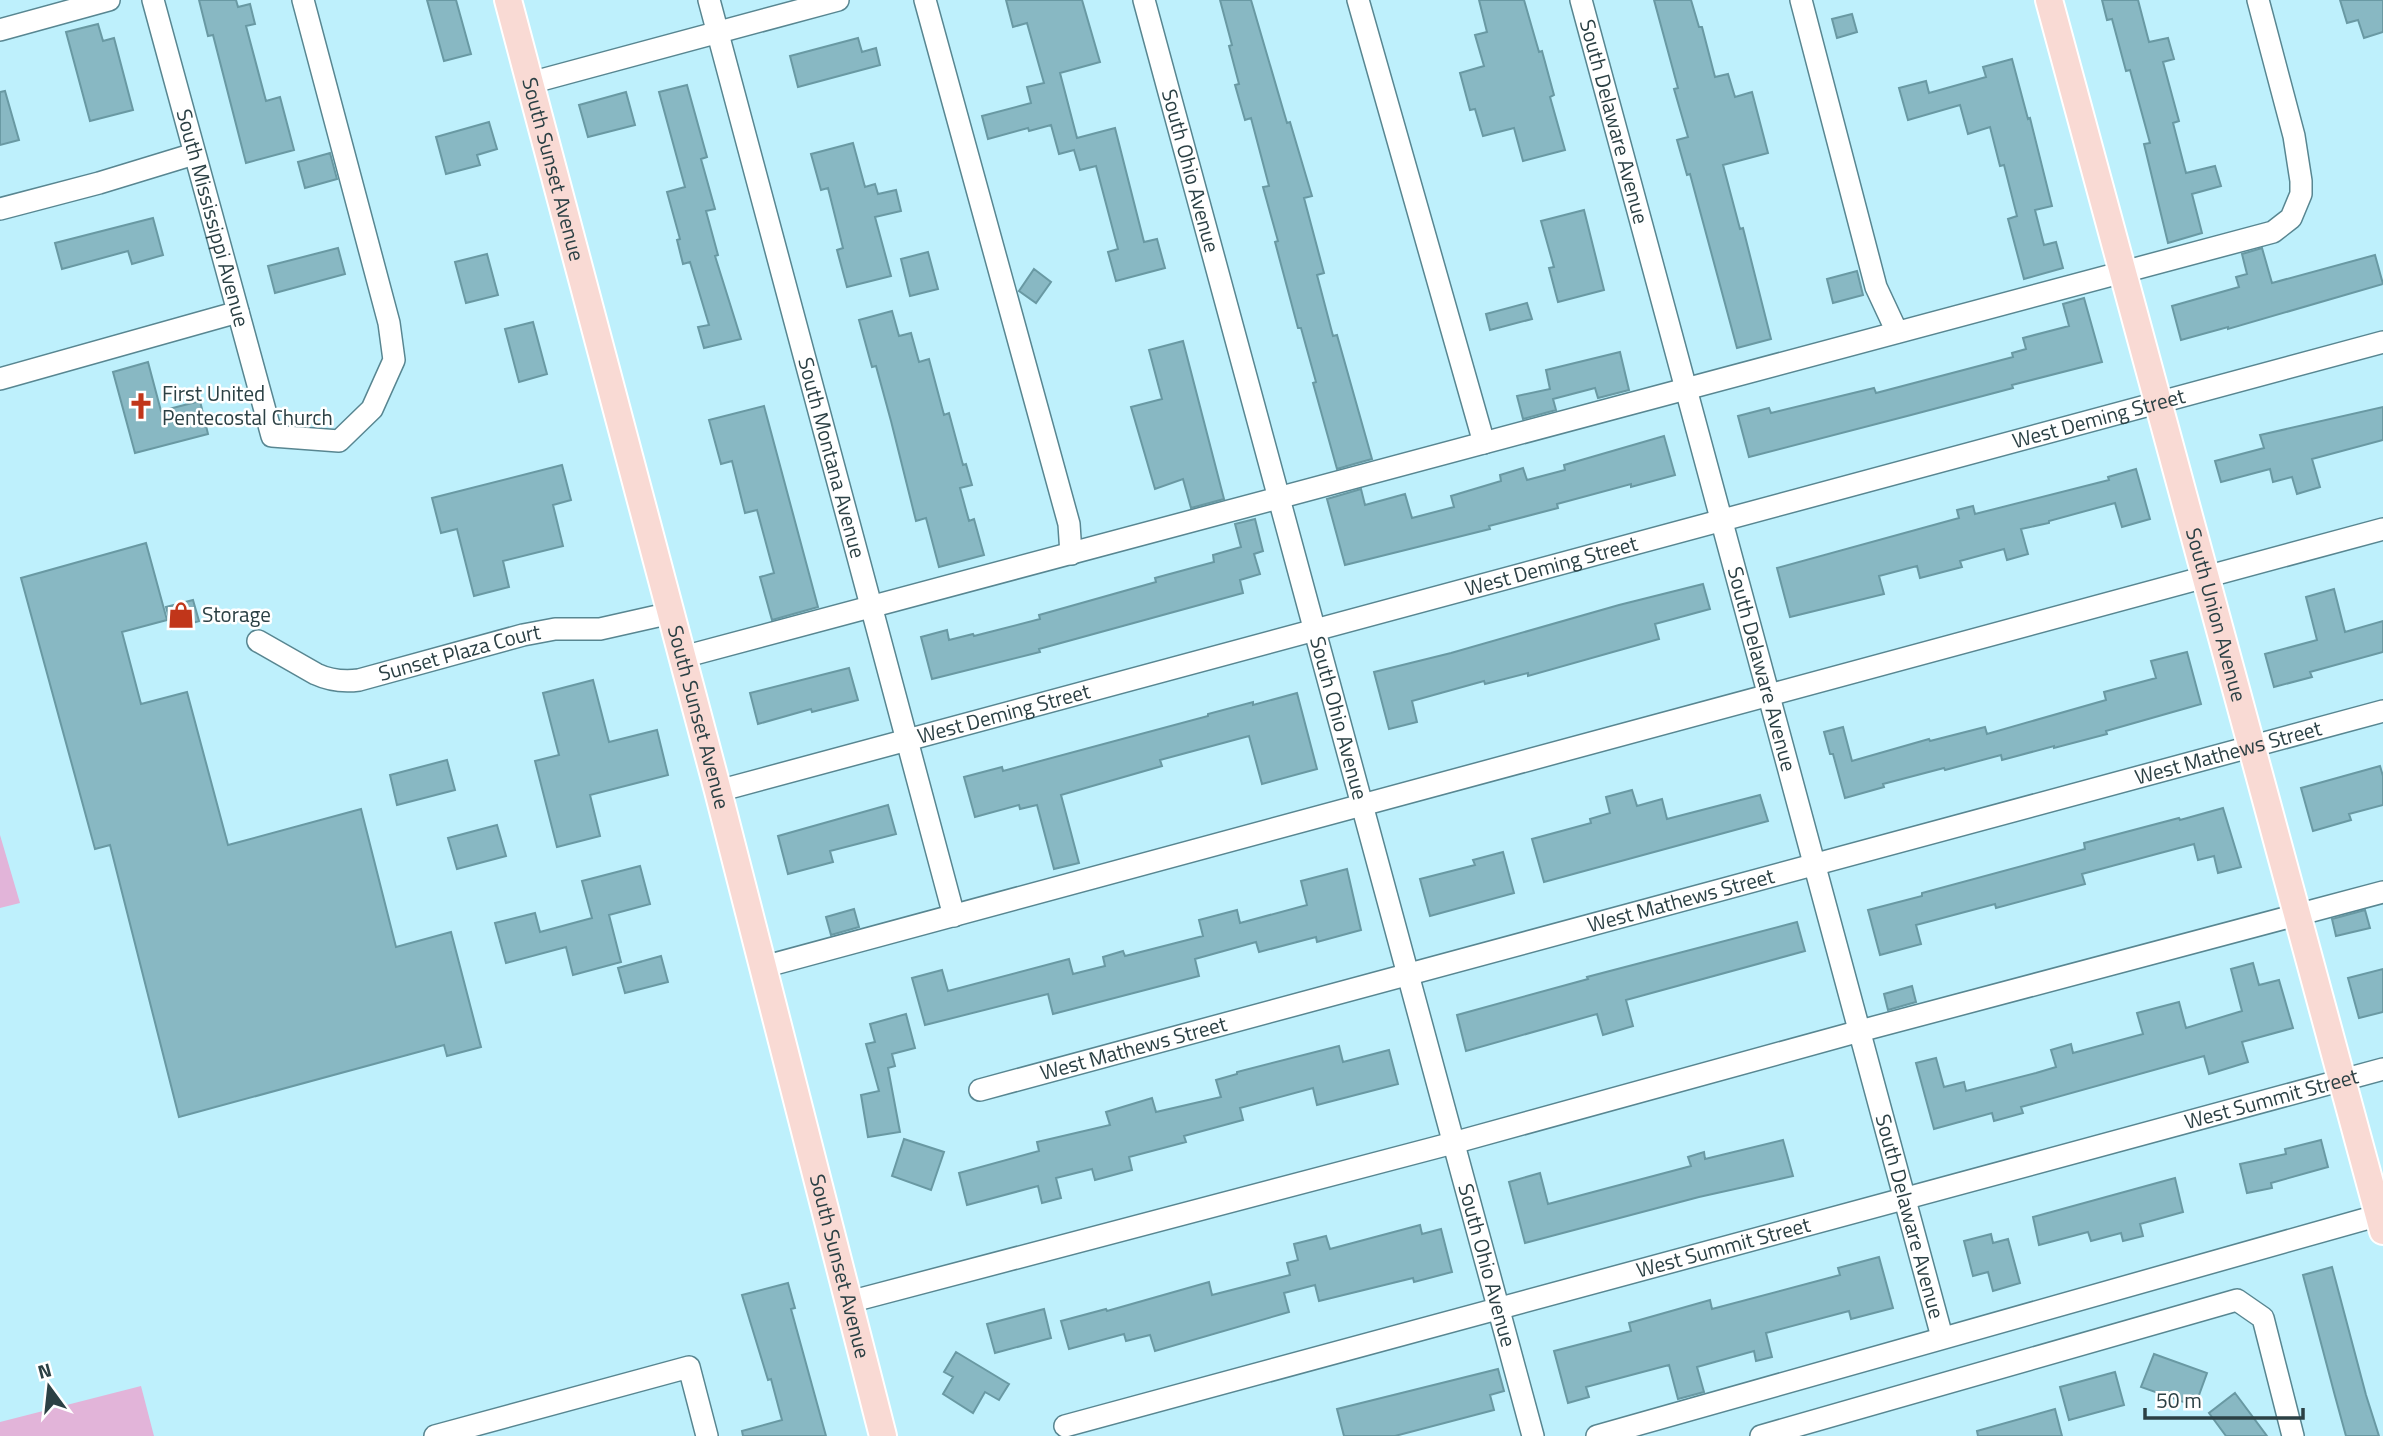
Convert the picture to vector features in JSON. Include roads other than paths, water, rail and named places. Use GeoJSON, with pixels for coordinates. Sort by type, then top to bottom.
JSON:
{"type":"FeatureCollection","features":[{"type":"Feature","properties":{"kind":"main road","name":"South Sunset Avenue"},"geometry":{"type":"LineString","coordinates":[[508,0],[718,790],[883,1436]]}},
{"type":"Feature","properties":{"kind":"main road","name":"South Union Avenue"},"geometry":{"type":"LineString","coordinates":[[2049,0],[2250,746],[2382,1220]]}},
{"type":"Feature","properties":{"kind":"street"},"geometry":{"type":"LineString","coordinates":[[0,30],[109,0]]}},
{"type":"Feature","properties":{"kind":"street","name":"South Mississippi Avenue"},"geometry":{"type":"LineString","coordinates":[[153,0],[272,436],[339,441],[372,409],[394,360],[389,323],[303,0]]}},
{"type":"Feature","properties":{"kind":"street","name":"South Montana Avenue"},"geometry":{"type":"LineString","coordinates":[[709,0],[954,916]]}},
{"type":"Feature","properties":{"kind":"street"},"geometry":{"type":"LineString","coordinates":[[530,83],[838,0]]}},
{"type":"Feature","properties":{"kind":"street"},"geometry":{"type":"LineString","coordinates":[[925,0],[1069,524],[1071,554]]}},
{"type":"Feature","properties":{"kind":"street","name":"South Ohio Avenue"},"geometry":{"type":"LineString","coordinates":[[1144,0],[1534,1436]]}},
{"type":"Feature","properties":{"kind":"street"},"geometry":{"type":"LineString","coordinates":[[1358,0],[1484,443]]}},
{"type":"Feature","properties":{"kind":"street","name":"South Delaware Avenue"},"geometry":{"type":"LineString","coordinates":[[1581,0],[1942,1337]]}},
{"type":"Feature","properties":{"kind":"street"},"geometry":{"type":"LineString","coordinates":[[1801,0],[1876,288],[1897,331]]}},
{"type":"Feature","properties":{"kind":"street"},"geometry":{"type":"LineString","coordinates":[[683,657],[2273,232],[2291,218],[2301,194],[2299,160],[2258,0]]}},
{"type":"Feature","properties":{"kind":"street"},"geometry":{"type":"LineString","coordinates":[[0,209],[194,154]]}},
{"type":"Feature","properties":{"kind":"street"},"geometry":{"type":"LineString","coordinates":[[0,379],[238,312]]}},
{"type":"Feature","properties":{"kind":"street","name":"West Deming Street"},"geometry":{"type":"LineString","coordinates":[[718,790],[2383,342]]}},
{"type":"Feature","properties":{"kind":"street"},"geometry":{"type":"LineString","coordinates":[[763,967],[2383,529]]}},
{"type":"Feature","properties":{"kind":"street","name":"Sunset Plaza Court"},"geometry":{"type":"LineString","coordinates":[[258,641],[316,674],[346,681],[359,680],[523,635],[555,629],[600,629],[671,613]]}},
{"type":"Feature","properties":{"kind":"street","name":"West Mathews Street"},"geometry":{"type":"LineString","coordinates":[[980,1090],[2383,711]]}},
{"type":"Feature","properties":{"kind":"street"},"geometry":{"type":"LineString","coordinates":[[849,1302],[1453,1143],[2383,892]]}},
{"type":"Feature","properties":{"kind":"street","name":"West Summit Street"},"geometry":{"type":"LineString","coordinates":[[1065,1426],[2383,1069]]}},
{"type":"Feature","properties":{"kind":"street"},"geometry":{"type":"LineString","coordinates":[[1597,1436],[1942,1337],[2382,1220]]}},
{"type":"Feature","properties":{"kind":"street"},"geometry":{"type":"LineString","coordinates":[[1760,1436],[2237,1300],[2263,1318],[2293,1436]]}},
{"type":"Feature","properties":{"kind":"street"},"geometry":{"type":"LineString","coordinates":[[435,1436],[689,1367],[707,1436]]}},
{"type":"Feature","properties":{"kind":"place","name":"First United Pentecostal Church"},"geometry":{"type":"Point","coordinates":[141,406]}},
{"type":"Feature","properties":{"kind":"place","name":"Storage"},"geometry":{"type":"Point","coordinates":[181,615]}}]}
